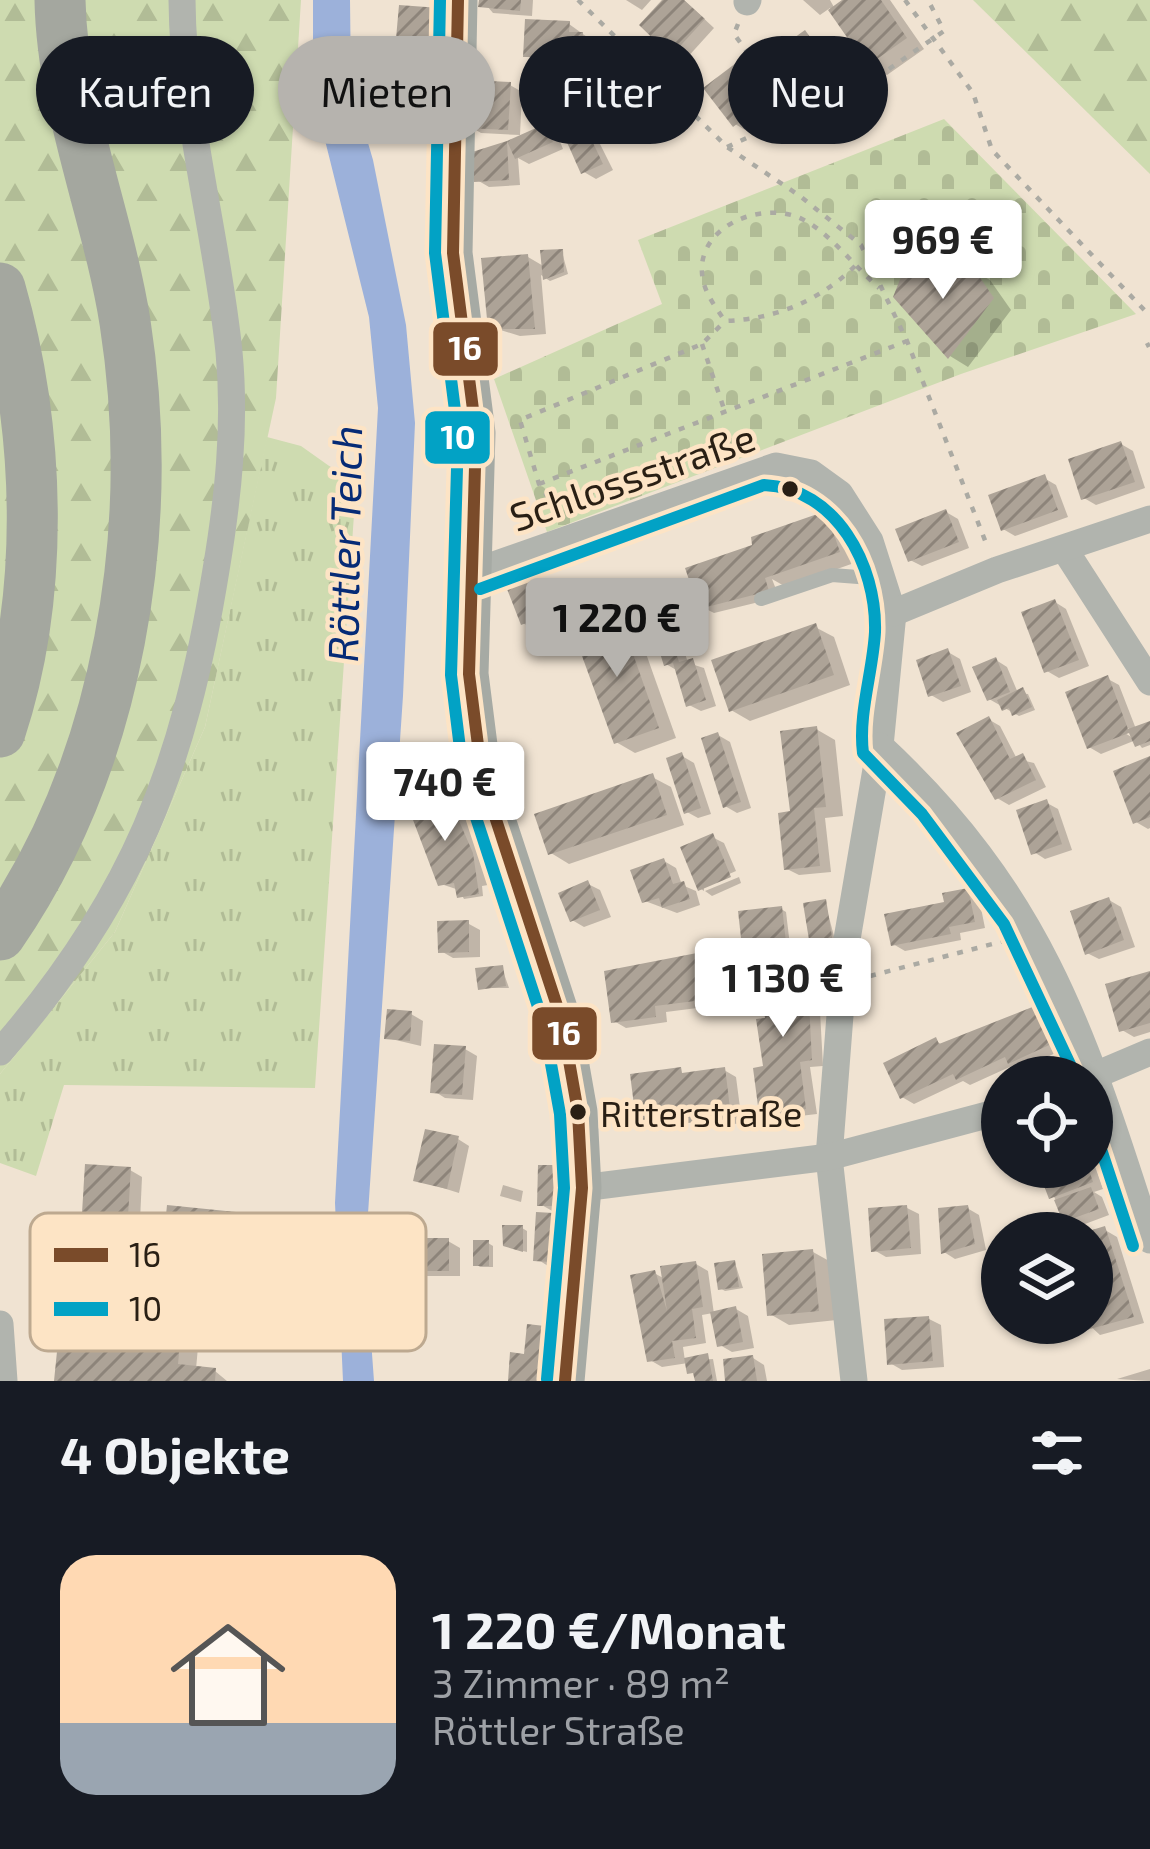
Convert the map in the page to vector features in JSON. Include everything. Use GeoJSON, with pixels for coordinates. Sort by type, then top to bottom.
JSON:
{"type":"FeatureCollection","features":[{"type":"Feature","properties":{"kind":"highway"},"geometry":{"type":"LineString","coordinates":[[0,934],[65,812],[107,691],[124,623],[136,473],[125,321],[79,117],[60,0]]}},
{"type":"Feature","properties":{"kind":"highway"},"geometry":{"type":"LineString","coordinates":[[0,288],[22,387],[30,490],[22,635],[0,732]]}},
{"type":"Feature","properties":{"kind":"street"},"geometry":{"type":"LineString","coordinates":[[0,1052],[80,950],[161,800],[187,722],[209,611],[228,498],[229,353],[192,118],[182,0]]}},
{"type":"Feature","properties":{"kind":"street"},"geometry":{"type":"LineString","coordinates":[[458,0],[454,253],[476,433],[469,674],[482,777],[562,1021],[578,1112],[582,1188],[565,1381]]}},
{"type":"Feature","properties":{"kind":"street","name":"Schlossstraße"},"geometry":{"type":"LineString","coordinates":[[474,572],[776,466],[811,473],[840,494],[865,529],[893,613],[880,746],[843,980],[829,1157],[854,1381]]}},
{"type":"Feature","properties":{"kind":"street"},"geometry":{"type":"LineString","coordinates":[[893,613],[997,570],[1150,519]]}},
{"type":"Feature","properties":{"kind":"street"},"geometry":{"type":"LineString","coordinates":[[1065,550],[1150,682]]}},
{"type":"Feature","properties":{"kind":"street"},"geometry":{"type":"LineString","coordinates":[[880,746],[975,843],[1033,932],[1086,1056]]}},
{"type":"Feature","properties":{"kind":"street"},"geometry":{"type":"LineString","coordinates":[[1113,1068],[1150,1052]]}},
{"type":"Feature","properties":{"kind":"street"},"geometry":{"type":"LineString","coordinates":[[582,1188],[829,1157],[981,1117]]}},
{"type":"Feature","properties":{"kind":"street"},"geometry":{"type":"LineString","coordinates":[[1113,1132],[1150,1240]]}},
{"type":"Feature","properties":{"kind":"street"},"geometry":{"type":"LineString","coordinates":[[0,1324],[4,1381]]}},
{"type":"Feature","properties":{"kind":"lane"},"geometry":{"type":"LineString","coordinates":[[761,599],[832,575],[884,579]]}},
{"type":"Feature","properties":{"kind":"path"},"geometry":{"type":"LineString","coordinates":[[578,0],[727,147],[861,245],[907,341],[997,570]]}},
{"type":"Feature","properties":{"kind":"path"},"geometry":{"type":"LineString","coordinates":[[905,0],[973,93],[992,150],[1150,316]]}},
{"type":"Feature","properties":{"kind":"path"},"geometry":{"type":"LineString","coordinates":[[888,70],[944,31],[928,0]]}},
{"type":"Feature","properties":{"kind":"path"},"geometry":{"type":"LineString","coordinates":[[735,36],[747,1]]}},
{"type":"Feature","properties":{"kind":"path"},"geometry":{"type":"LineString","coordinates":[[727,147],[733,144]]}},
{"type":"Feature","properties":{"kind":"path"},"geometry":{"type":"LineString","coordinates":[[725,321],[702,277],[706,250],[723,227],[765,211],[802,219],[884,292]]}},
{"type":"Feature","properties":{"kind":"path"},"geometry":{"type":"LineString","coordinates":[[557,510],[539,484],[520,419],[702,344],[725,321],[756,320],[827,293],[855,266]]}},
{"type":"Feature","properties":{"kind":"path"},"geometry":{"type":"LineString","coordinates":[[539,484],[907,341]]}},
{"type":"Feature","properties":{"kind":"path"},"geometry":{"type":"LineString","coordinates":[[702,344],[725,412]]}},
{"type":"Feature","properties":{"kind":"path"},"geometry":{"type":"LineString","coordinates":[[843,980],[921,967],[1033,932]]}},
{"type":"Feature","properties":{"kind":"green space"},"geometry":{"type":"Polygon","coordinates":[[[0,0],[301,0],[299,36],[278,36],[278,144],[292,144],[276,398],[205,727],[115,932],[0,1074],[0,0]]]}},
{"type":"Feature","properties":{"kind":"green space"},"geometry":{"type":"Polygon","coordinates":[[[973,0],[1150,0],[1150,174],[973,0]]]}},
{"type":"Feature","properties":{"kind":"green space"},"geometry":{"type":"Polygon","coordinates":[[[944,119],[1136,314],[961,374],[547,532],[494,379],[662,304],[638,240],[944,119]]]}},
{"type":"Feature","properties":{"kind":"green space"},"geometry":{"type":"Polygon","coordinates":[[[267,437],[301,446],[356,485],[315,1088],[64,1085],[36,1176],[0,1163],[0,1074],[115,932],[205,727],[267,437]]]}},
{"type":"Feature","properties":{"kind":"water"},"geometry":{"type":"Polygon","coordinates":[[[313,0],[350,0],[350,36],[313,36],[313,0]]]}},
{"type":"Feature","properties":{"kind":"water"},"geometry":{"type":"Polygon","coordinates":[[[326,144],[368,144],[406,325],[415,423],[403,696],[368,1213],[335,1213],[378,408],[369,317],[326,144]]]}},
{"type":"Feature","properties":{"kind":"water"},"geometry":{"type":"Polygon","coordinates":[[[342,1351],[372,1351],[374,1381],[343,1381],[342,1351]]]}},
{"type":"Feature","properties":{"kind":"building"},"geometry":{"type":"Polygon","coordinates":[[[479,0],[521,0],[520,11],[478,7],[479,0]]]}},
{"type":"Feature","properties":{"kind":"building"},"geometry":{"type":"Polygon","coordinates":[[[662,0],[684,0],[705,19],[689,36],[650,36],[639,25],[662,0]]]}},
{"type":"Feature","properties":{"kind":"building"},"geometry":{"type":"Polygon","coordinates":[[[842,0],[881,0],[907,38],[888,51],[888,36],[846,36],[828,10],[842,0]]]}},
{"type":"Feature","properties":{"kind":"building"},"geometry":{"type":"Polygon","coordinates":[[[399,5],[440,8],[438,36],[396,36],[399,5]]]}},
{"type":"Feature","properties":{"kind":"building"},"geometry":{"type":"Polygon","coordinates":[[[525,19],[570,21],[569,32],[583,32],[583,36],[524,36],[525,19]]]}},
{"type":"Feature","properties":{"kind":"building"},"geometry":{"type":"Polygon","coordinates":[[[728,69],[728,120],[704,89],[728,69]]]}},
{"type":"Feature","properties":{"kind":"building"},"geometry":{"type":"Polygon","coordinates":[[[495,81],[511,82],[508,130],[495,129],[495,81]]]}},
{"type":"Feature","properties":{"kind":"building"},"geometry":{"type":"Polygon","coordinates":[[[519,136],[519,144],[549,144],[515,159],[507,141],[519,136]]]}},
{"type":"Feature","properties":{"kind":"building"},"geometry":{"type":"Polygon","coordinates":[[[507,141],[509,180],[474,182],[472,152],[507,141]]]}},
{"type":"Feature","properties":{"kind":"building"},"geometry":{"type":"Polygon","coordinates":[[[568,144],[594,144],[603,164],[581,174],[568,144]]]}},
{"type":"Feature","properties":{"kind":"building"},"geometry":{"type":"Polygon","coordinates":[[[563,249],[564,272],[543,280],[540,250],[563,249]]]}},
{"type":"Feature","properties":{"kind":"building"},"geometry":{"type":"Polygon","coordinates":[[[528,254],[535,329],[488,329],[481,258],[528,254]]]}},
{"type":"Feature","properties":{"kind":"building"},"geometry":{"type":"Polygon","coordinates":[[[938,259],[949,277],[972,266],[994,298],[948,359],[893,297],[905,267],[938,259]]]}},
{"type":"Feature","properties":{"kind":"building"},"geometry":{"type":"Polygon","coordinates":[[[1121,441],[1135,482],[1081,500],[1068,459],[1121,441]]]}},
{"type":"Feature","properties":{"kind":"building"},"geometry":{"type":"Polygon","coordinates":[[[1045,474],[1058,510],[1001,531],[988,495],[1045,474]]]}},
{"type":"Feature","properties":{"kind":"building"},"geometry":{"type":"Polygon","coordinates":[[[946,509],[959,542],[908,562],[895,529],[946,509]]]}},
{"type":"Feature","properties":{"kind":"building"},"geometry":{"type":"Polygon","coordinates":[[[826,511],[840,552],[765,578],[769,591],[699,609],[685,568],[752,545],[751,537],[826,511]]]}},
{"type":"Feature","properties":{"kind":"building"},"geometry":{"type":"Polygon","coordinates":[[[540,576],[554,612],[521,625],[507,589],[540,576]]]}},
{"type":"Feature","properties":{"kind":"building"},"geometry":{"type":"Polygon","coordinates":[[[600,582],[607,602],[574,612],[568,593],[600,582]]]}},
{"type":"Feature","properties":{"kind":"building"},"geometry":{"type":"Polygon","coordinates":[[[1055,599],[1079,660],[1044,673],[1021,612],[1055,599]]]}},
{"type":"Feature","properties":{"kind":"building"},"geometry":{"type":"Polygon","coordinates":[[[661,604],[679,662],[693,658],[706,700],[686,707],[673,663],[664,666],[646,608],[661,604]]]}},
{"type":"Feature","properties":{"kind":"building"},"geometry":{"type":"Polygon","coordinates":[[[620,617],[659,728],[614,744],[574,634],[620,617]]]}},
{"type":"Feature","properties":{"kind":"building"},"geometry":{"type":"Polygon","coordinates":[[[816,623],[834,675],[729,712],[711,660],[816,623]]]}},
{"type":"Feature","properties":{"kind":"building"},"geometry":{"type":"Polygon","coordinates":[[[948,648],[961,686],[928,697],[916,660],[948,648]]]}},
{"type":"Feature","properties":{"kind":"building"},"geometry":{"type":"Polygon","coordinates":[[[996,657],[1010,692],[987,701],[972,667],[996,657]]]}},
{"type":"Feature","properties":{"kind":"building"},"geometry":{"type":"Polygon","coordinates":[[[1108,675],[1128,729],[1150,721],[1150,741],[1135,747],[1129,733],[1087,749],[1065,692],[1108,675]]]}},
{"type":"Feature","properties":{"kind":"building"},"geometry":{"type":"Polygon","coordinates":[[[1023,687],[1032,707],[1012,716],[1009,708],[1002,711],[997,700],[1023,687]]]}},
{"type":"Feature","properties":{"kind":"building"},"geometry":{"type":"Polygon","coordinates":[[[989,716],[1010,759],[1023,753],[1036,780],[995,800],[956,733],[989,716]]]}},
{"type":"Feature","properties":{"kind":"building"},"geometry":{"type":"Polygon","coordinates":[[[817,726],[826,807],[814,808],[820,866],[784,870],[778,813],[790,811],[780,731],[817,726]]]}},
{"type":"Feature","properties":{"kind":"building"},"geometry":{"type":"Polygon","coordinates":[[[718,732],[741,802],[723,808],[701,738],[718,732]]]}},
{"type":"Feature","properties":{"kind":"building"},"geometry":{"type":"Polygon","coordinates":[[[463,746],[470,776],[442,783],[435,753],[463,746]]]}},
{"type":"Feature","properties":{"kind":"building"},"geometry":{"type":"Polygon","coordinates":[[[682,752],[701,808],[684,814],[666,758],[682,752]]]}},
{"type":"Feature","properties":{"kind":"building"},"geometry":{"type":"Polygon","coordinates":[[[1150,756],[1150,817],[1133,824],[1113,771],[1150,756]]]}},
{"type":"Feature","properties":{"kind":"building"},"geometry":{"type":"Polygon","coordinates":[[[653,773],[667,815],[548,855],[534,814],[653,773]]]}},
{"type":"Feature","properties":{"kind":"building"},"geometry":{"type":"Polygon","coordinates":[[[446,791],[473,853],[479,894],[457,898],[454,883],[438,886],[407,804],[446,791]]]}},
{"type":"Feature","properties":{"kind":"building"},"geometry":{"type":"Polygon","coordinates":[[[1047,799],[1062,844],[1031,855],[1016,810],[1047,799]]]}},
{"type":"Feature","properties":{"kind":"building"},"geometry":{"type":"Polygon","coordinates":[[[713,833],[731,877],[698,891],[680,847],[713,833]]]}},
{"type":"Feature","properties":{"kind":"building"},"geometry":{"type":"Polygon","coordinates":[[[664,858],[673,884],[684,881],[690,899],[662,908],[659,898],[642,903],[630,870],[664,858]]]}},
{"type":"Feature","properties":{"kind":"building"},"geometry":{"type":"Polygon","coordinates":[[[588,880],[600,910],[570,922],[558,893],[588,880]]]}},
{"type":"Feature","properties":{"kind":"building"},"geometry":{"type":"Polygon","coordinates":[[[968,888],[975,922],[949,927],[951,934],[891,946],[884,914],[944,902],[942,893],[968,888]]]}},
{"type":"Feature","properties":{"kind":"building"},"geometry":{"type":"Polygon","coordinates":[[[1109,897],[1124,940],[1085,955],[1070,911],[1109,897]]]}},
{"type":"Feature","properties":{"kind":"building"},"geometry":{"type":"Polygon","coordinates":[[[826,899],[833,943],[810,946],[803,903],[826,899]]]}},
{"type":"Feature","properties":{"kind":"building"},"geometry":{"type":"Polygon","coordinates":[[[782,906],[788,961],[744,965],[738,911],[782,906]]]}},
{"type":"Feature","properties":{"kind":"building"},"geometry":{"type":"Polygon","coordinates":[[[469,920],[469,952],[438,953],[437,921],[469,920]]]}},
{"type":"Feature","properties":{"kind":"building"},"geometry":{"type":"Polygon","coordinates":[[[697,953],[703,1000],[655,1006],[656,1017],[611,1023],[604,971],[697,953]]]}},
{"type":"Feature","properties":{"kind":"building"},"geometry":{"type":"Polygon","coordinates":[[[503,965],[506,986],[478,990],[475,968],[503,965]]]}},
{"type":"Feature","properties":{"kind":"building"},"geometry":{"type":"Polygon","coordinates":[[[807,965],[812,1060],[800,1062],[806,1109],[759,1114],[753,1068],[763,1066],[756,1019],[765,1018],[759,971],[807,965]]]}},
{"type":"Feature","properties":{"kind":"building"},"geometry":{"type":"Polygon","coordinates":[[[1150,971],[1150,1023],[1119,1032],[1105,984],[1150,971]]]}},
{"type":"Feature","properties":{"kind":"building"},"geometry":{"type":"Polygon","coordinates":[[[1040,1004],[1058,1041],[1025,1056],[981,1056],[981,1068],[956,1080],[953,1074],[900,1099],[883,1063],[936,1037],[939,1044],[1040,1004]]]}},
{"type":"Feature","properties":{"kind":"building"},"geometry":{"type":"Polygon","coordinates":[[[387,1009],[412,1011],[410,1041],[384,1039],[387,1009]]]}},
{"type":"Feature","properties":{"kind":"building"},"geometry":{"type":"Polygon","coordinates":[[[434,1044],[466,1046],[462,1095],[430,1093],[434,1044]]]}},
{"type":"Feature","properties":{"kind":"building"},"geometry":{"type":"Polygon","coordinates":[[[681,1067],[682,1073],[725,1067],[731,1117],[688,1123],[687,1114],[636,1121],[630,1074],[681,1067]]]}},
{"type":"Feature","properties":{"kind":"building"},"geometry":{"type":"Polygon","coordinates":[[[425,1129],[459,1136],[447,1189],[413,1181],[425,1129]]]}},
{"type":"Feature","properties":{"kind":"building"},"geometry":{"type":"Polygon","coordinates":[[[85,1164],[131,1167],[128,1213],[82,1213],[85,1164]]]}},
{"type":"Feature","properties":{"kind":"building"},"geometry":{"type":"Polygon","coordinates":[[[538,1165],[564,1165],[564,1206],[537,1206],[538,1165]]]}},
{"type":"Feature","properties":{"kind":"building"},"geometry":{"type":"Polygon","coordinates":[[[1045,1188],[1077,1188],[1049,1199],[1045,1188]]]}},
{"type":"Feature","properties":{"kind":"building"},"geometry":{"type":"Polygon","coordinates":[[[1091,1188],[1099,1209],[1059,1212],[1054,1200],[1091,1188]]]}},
{"type":"Feature","properties":{"kind":"building"},"geometry":{"type":"Polygon","coordinates":[[[167,1205],[236,1212],[236,1213],[166,1213],[167,1205]]]}},
{"type":"Feature","properties":{"kind":"building"},"geometry":{"type":"Polygon","coordinates":[[[907,1205],[911,1248],[871,1252],[868,1208],[907,1205]]]}},
{"type":"Feature","properties":{"kind":"building"},"geometry":{"type":"Polygon","coordinates":[[[968,1205],[975,1244],[941,1254],[938,1208],[968,1205]]]}},
{"type":"Feature","properties":{"kind":"building"},"geometry":{"type":"Polygon","coordinates":[[[536,1212],[571,1214],[569,1263],[533,1261],[536,1212]]]}},
{"type":"Feature","properties":{"kind":"building"},"geometry":{"type":"Polygon","coordinates":[[[502,1225],[523,1225],[523,1252],[503,1246],[502,1225]]]}},
{"type":"Feature","properties":{"kind":"building"},"geometry":{"type":"Polygon","coordinates":[[[426,1238],[449,1238],[449,1271],[426,1271],[426,1238]]]}},
{"type":"Feature","properties":{"kind":"building"},"geometry":{"type":"Polygon","coordinates":[[[473,1240],[489,1240],[489,1266],[473,1266],[473,1240]]]}},
{"type":"Feature","properties":{"kind":"building"},"geometry":{"type":"Polygon","coordinates":[[[813,1249],[819,1311],[767,1316],[762,1254],[813,1249]]]}},
{"type":"Feature","properties":{"kind":"building"},"geometry":{"type":"Polygon","coordinates":[[[1113,1251],[1134,1317],[1113,1323],[1113,1251]]]}},
{"type":"Feature","properties":{"kind":"building"},"geometry":{"type":"Polygon","coordinates":[[[735,1260],[739,1287],[718,1290],[714,1263],[735,1260]]]}},
{"type":"Feature","properties":{"kind":"building"},"geometry":{"type":"Polygon","coordinates":[[[696,1261],[703,1307],[692,1309],[696,1338],[672,1341],[675,1358],[647,1362],[630,1275],[655,1270],[667,1311],[660,1266],[696,1261]]]}},
{"type":"Feature","properties":{"kind":"building"},"geometry":{"type":"Polygon","coordinates":[[[736,1306],[743,1342],[717,1347],[710,1312],[736,1306]]]}},
{"type":"Feature","properties":{"kind":"building"},"geometry":{"type":"Polygon","coordinates":[[[929,1316],[933,1361],[887,1365],[884,1319],[929,1316]]]}},
{"type":"Feature","properties":{"kind":"building"},"geometry":{"type":"Polygon","coordinates":[[[527,1324],[554,1327],[552,1381],[508,1381],[510,1352],[524,1354],[527,1324]]]}},
{"type":"Feature","properties":{"kind":"building"},"geometry":{"type":"Polygon","coordinates":[[[57,1351],[179,1351],[178,1364],[216,1368],[215,1381],[54,1381],[57,1351]]]}},
{"type":"Feature","properties":{"kind":"building"},"geometry":{"type":"Polygon","coordinates":[[[708,1353],[713,1381],[695,1381],[693,1373],[687,1374],[684,1358],[708,1353]]]}},
{"type":"Feature","properties":{"kind":"building"},"geometry":{"type":"Polygon","coordinates":[[[753,1355],[757,1381],[725,1381],[723,1359],[753,1355]]]}},
{"type":"Feature","properties":{"kind":"transit line","name":"10"},"geometry":{"type":"LineString","coordinates":[[440,0],[435,253],[458,434],[451,675],[464,781],[544,1025],[560,1114],[564,1188],[547,1379]]}},
{"type":"Feature","properties":{"kind":"transit line","name":"16"},"geometry":{"type":"LineString","coordinates":[[458,0],[453,253],[476,433],[469,674],[482,777],[562,1021],[578,1112],[582,1188],[565,1381]]}},
{"type":"Feature","properties":{"kind":"transit line","name":"10"},"geometry":{"type":"LineString","coordinates":[[480,589],[764,485],[790,489],[831,515],[860,557],[874,607],[863,753],[922,814],[1004,924],[1066,1056]]}},
{"type":"Feature","properties":{"kind":"transit line","name":"10"},"geometry":{"type":"LineString","coordinates":[[1113,1186],[1133,1246]]}},
{"type":"Feature","properties":{"kind":"place","name":"Ritterstraße"},"geometry":{"type":"Point","coordinates":[578,1112]}},
{"type":"Feature","properties":{"kind":"water label","name":"Röttler Teich"},"geometry":{"type":"Point","coordinates":[343,544]}}]}
